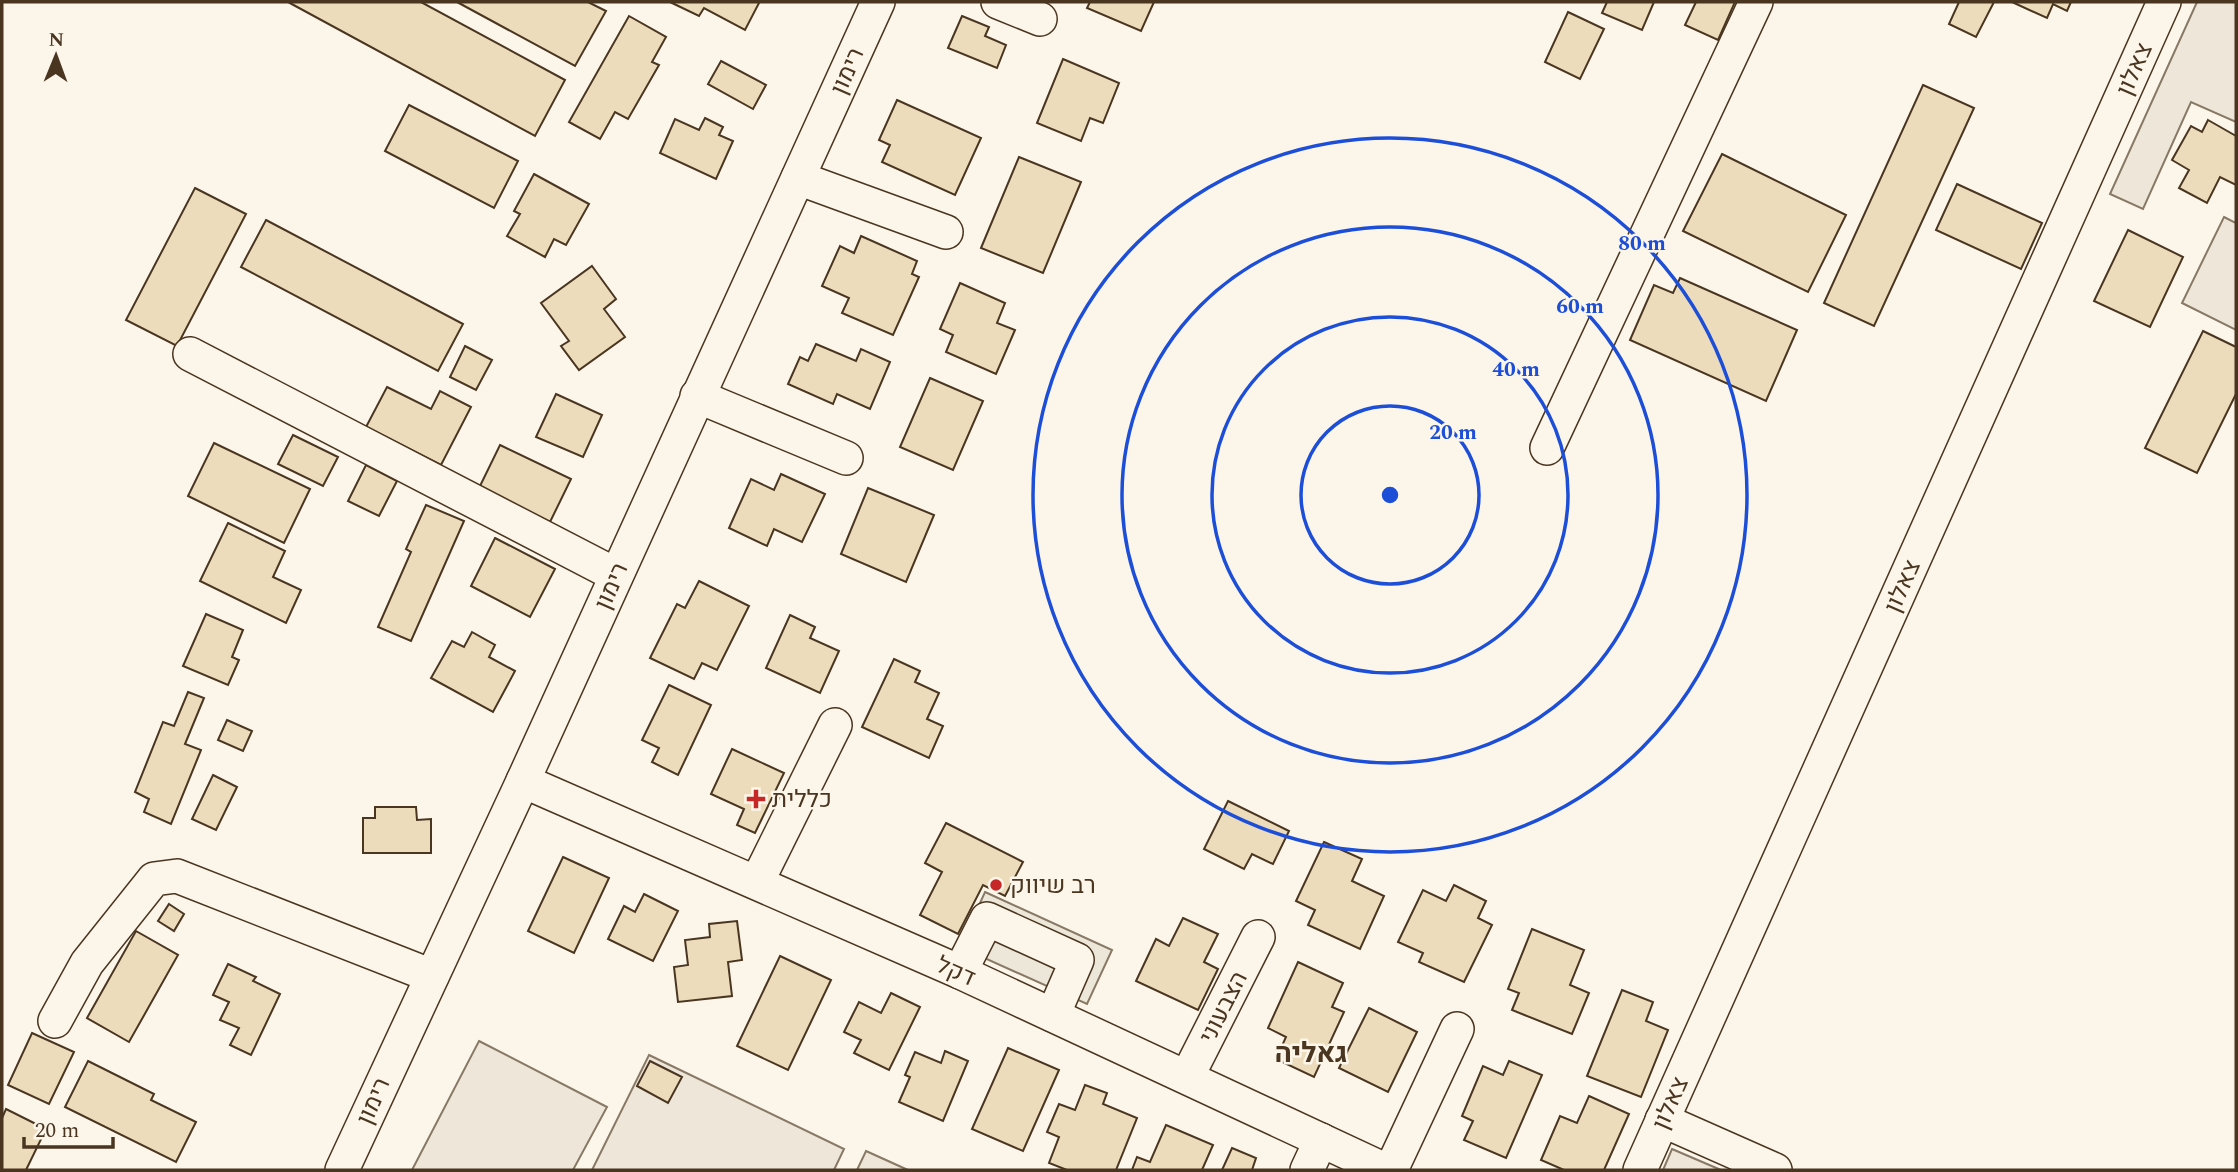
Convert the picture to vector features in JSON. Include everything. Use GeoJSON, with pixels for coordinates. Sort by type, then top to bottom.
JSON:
{"type":"FeatureCollection","features":[{"type":"Feature","properties":{"kind":"street","name":"רימון"},"geometry":{"type":"LineString","coordinates":[[342,1170],[523,781],[878,2]]}},
{"type":"Feature","properties":{"kind":"street"},"geometry":{"type":"LineString","coordinates":[[998,2],[1040,19]]}},
{"type":"Feature","properties":{"kind":"street"},"geometry":{"type":"LineString","coordinates":[[1547,448],[1756,2]]}},
{"type":"Feature","properties":{"kind":"street","name":"צאלון"},"geometry":{"type":"LineString","coordinates":[[1640,1170],[2164,2]]}},
{"type":"Feature","properties":{"kind":"street"},"geometry":{"type":"LineString","coordinates":[[798,178],[946,232]]}},
{"type":"Feature","properties":{"kind":"street"},"geometry":{"type":"LineString","coordinates":[[190,354],[616,575]]}},
{"type":"Feature","properties":{"kind":"street"},"geometry":{"type":"LineString","coordinates":[[697,396],[846,458]]}},
{"type":"Feature","properties":{"kind":"street"},"geometry":{"type":"LineString","coordinates":[[757,882],[835,725]]}},
{"type":"Feature","properties":{"kind":"street","name":"דקל"},"geometry":{"type":"LineString","coordinates":[[523,781],[960,972],[1385,1170]]}},
{"type":"Feature","properties":{"kind":"street"},"geometry":{"type":"LineString","coordinates":[[55,1021],[87,963],[154,879],[177,876],[432,976]]}},
{"type":"Feature","properties":{"kind":"street"},"geometry":{"type":"LineString","coordinates":[[960,972],[987,919],[1077,960],[1053,1015]]}},
{"type":"Feature","properties":{"kind":"street","name":"הצבעוני"},"geometry":{"type":"LineString","coordinates":[[1187,1077],[1258,937]]}},
{"type":"Feature","properties":{"kind":"street"},"geometry":{"type":"LineString","coordinates":[[1391,1170],[1457,1029]]}},
{"type":"Feature","properties":{"kind":"street"},"geometry":{"type":"LineString","coordinates":[[1662,1120],[1775,1170]]}},
{"type":"Feature","properties":{"kind":"street"},"geometry":{"type":"LineString","coordinates":[[1307,1170],[1321,1140]]}},
{"type":"Feature","properties":{"kind":"shaded area"},"geometry":{"type":"Polygon","coordinates":[[[2197,2],[2236,2],[2236,122],[2191,102],[2143,209],[2110,194],[2197,2]]]}},
{"type":"Feature","properties":{"kind":"shaded area"},"geometry":{"type":"Polygon","coordinates":[[[2224,217],[2236,223],[2236,330],[2182,303],[2224,217]]]}},
{"type":"Feature","properties":{"kind":"shaded area"},"geometry":{"type":"Polygon","coordinates":[[[985,892],[1112,950],[1087,1004],[960,947],[985,892]]]}},
{"type":"Feature","properties":{"kind":"shaded area"},"geometry":{"type":"Polygon","coordinates":[[[479,1041],[607,1107],[573,1170],[412,1170],[479,1041]]]}},
{"type":"Feature","properties":{"kind":"shaded area"},"geometry":{"type":"Polygon","coordinates":[[[649,1055],[844,1149],[834,1170],[592,1170],[649,1055]]]}},
{"type":"Feature","properties":{"kind":"shaded area"},"geometry":{"type":"Polygon","coordinates":[[[1672,1149],[1721,1170],[1663,1170],[1672,1149]]]}},
{"type":"Feature","properties":{"kind":"shaded area"},"geometry":{"type":"Polygon","coordinates":[[[866,1151],[908,1170],[857,1170],[866,1151]]]}},
{"type":"Feature","properties":{"kind":"building"},"geometry":{"type":"Polygon","coordinates":[[[288,2],[421,2],[565,80],[535,136],[288,2]]]}},
{"type":"Feature","properties":{"kind":"building"},"geometry":{"type":"Polygon","coordinates":[[[457,2],[588,2],[606,11],[575,66],[457,2]]]}},
{"type":"Feature","properties":{"kind":"building"},"geometry":{"type":"Polygon","coordinates":[[[670,2],[759,3],[745,30],[704,8],[699,16],[670,2]]]}},
{"type":"Feature","properties":{"kind":"building"},"geometry":{"type":"Polygon","coordinates":[[[1090,2],[1154,2],[1141,31],[1087,8],[1090,2]]]}},
{"type":"Feature","properties":{"kind":"building"},"geometry":{"type":"Polygon","coordinates":[[[1607,2],[1654,2],[1642,30],[1602,13],[1607,2]]]}},
{"type":"Feature","properties":{"kind":"building"},"geometry":{"type":"Polygon","coordinates":[[[1696,2],[1735,2],[1718,40],[1685,25],[1696,2]]]}},
{"type":"Feature","properties":{"kind":"building"},"geometry":{"type":"Polygon","coordinates":[[[1959,2],[1994,2],[1976,37],[1949,24],[1959,2]]]}},
{"type":"Feature","properties":{"kind":"building"},"geometry":{"type":"Polygon","coordinates":[[[2012,2],[2071,2],[2067,11],[2053,4],[2047,18],[2012,2]]]}},
{"type":"Feature","properties":{"kind":"building"},"geometry":{"type":"Polygon","coordinates":[[[1568,12],[1604,29],[1580,79],[1545,62],[1568,12]]]}},
{"type":"Feature","properties":{"kind":"building"},"geometry":{"type":"Polygon","coordinates":[[[629,16],[666,37],[652,62],[659,65],[628,119],[615,112],[600,139],[569,122],[629,16]]]}},
{"type":"Feature","properties":{"kind":"building"},"geometry":{"type":"Polygon","coordinates":[[[962,16],[989,27],[985,36],[1006,45],[997,68],[948,48],[962,16]]]}},
{"type":"Feature","properties":{"kind":"building"},"geometry":{"type":"Polygon","coordinates":[[[1063,59],[1119,83],[1103,123],[1090,118],[1081,141],[1037,123],[1063,59]]]}},
{"type":"Feature","properties":{"kind":"building"},"geometry":{"type":"Polygon","coordinates":[[[721,61],[766,85],[753,109],[708,84],[721,61]]]}},
{"type":"Feature","properties":{"kind":"building"},"geometry":{"type":"Polygon","coordinates":[[[1923,85],[1974,108],[1874,326],[1824,303],[1923,85]]]}},
{"type":"Feature","properties":{"kind":"building"},"geometry":{"type":"Polygon","coordinates":[[[897,100],[981,138],[955,195],[882,162],[890,145],[879,140],[897,100]]]}},
{"type":"Feature","properties":{"kind":"building"},"geometry":{"type":"Polygon","coordinates":[[[409,105],[518,161],[494,208],[385,151],[409,105]]]}},
{"type":"Feature","properties":{"kind":"building"},"geometry":{"type":"Polygon","coordinates":[[[705,118],[723,127],[719,135],[733,141],[716,179],[660,153],[675,119],[699,130],[705,118]]]}},
{"type":"Feature","properties":{"kind":"building"},"geometry":{"type":"Polygon","coordinates":[[[2208,120],[2236,136],[2236,185],[2220,177],[2207,203],[2179,188],[2189,170],[2172,160],[2191,126],[2202,132],[2208,120]]]}},
{"type":"Feature","properties":{"kind":"building"},"geometry":{"type":"Polygon","coordinates":[[[1722,154],[1846,215],[1808,292],[1683,231],[1722,154]]]}},
{"type":"Feature","properties":{"kind":"building"},"geometry":{"type":"Polygon","coordinates":[[[1019,157],[1081,182],[1043,273],[981,248],[1019,157]]]}},
{"type":"Feature","properties":{"kind":"building"},"geometry":{"type":"Polygon","coordinates":[[[534,174],[589,204],[566,245],[554,239],[545,257],[507,236],[520,214],[514,211],[534,174]]]}},
{"type":"Feature","properties":{"kind":"building"},"geometry":{"type":"Polygon","coordinates":[[[1957,184],[2042,223],[2021,269],[1936,230],[1957,184]]]}},
{"type":"Feature","properties":{"kind":"building"},"geometry":{"type":"Polygon","coordinates":[[[195,188],[246,214],[177,346],[126,320],[195,188]]]}},
{"type":"Feature","properties":{"kind":"building"},"geometry":{"type":"Polygon","coordinates":[[[266,220],[463,324],[438,371],[241,267],[266,220]]]}},
{"type":"Feature","properties":{"kind":"building"},"geometry":{"type":"Polygon","coordinates":[[[2128,230],[2183,257],[2150,327],[2094,301],[2128,230]]]}},
{"type":"Feature","properties":{"kind":"building"},"geometry":{"type":"Polygon","coordinates":[[[861,236],[917,261],[912,274],[919,277],[893,335],[842,313],[849,298],[822,286],[840,246],[854,253],[861,236]]]}},
{"type":"Feature","properties":{"kind":"building"},"geometry":{"type":"Polygon","coordinates":[[[592,266],[616,299],[604,309],[625,337],[579,370],[561,346],[569,341],[541,303],[592,266]]]}},
{"type":"Feature","properties":{"kind":"building"},"geometry":{"type":"Polygon","coordinates":[[[1680,278],[1797,330],[1766,401],[1630,340],[1654,285],[1673,293],[1680,278]]]}},
{"type":"Feature","properties":{"kind":"building"},"geometry":{"type":"Polygon","coordinates":[[[960,283],[1005,303],[997,323],[1015,330],[996,374],[946,352],[953,335],[940,329],[960,283]]]}},
{"type":"Feature","properties":{"kind":"building"},"geometry":{"type":"Polygon","coordinates":[[[2203,331],[2236,347],[2236,394],[2197,473],[2145,448],[2203,331]]]}},
{"type":"Feature","properties":{"kind":"building"},"geometry":{"type":"Polygon","coordinates":[[[816,344],[856,361],[861,349],[890,362],[870,409],[837,394],[833,404],[788,384],[800,357],[808,361],[816,344]]]}},
{"type":"Feature","properties":{"kind":"building"},"geometry":{"type":"Polygon","coordinates":[[[465,346],[492,360],[476,390],[450,377],[465,346]]]}},
{"type":"Feature","properties":{"kind":"building"},"geometry":{"type":"Polygon","coordinates":[[[930,378],[983,401],[953,470],[900,447],[930,378]]]}},
{"type":"Feature","properties":{"kind":"building"},"geometry":{"type":"Polygon","coordinates":[[[387,387],[431,409],[440,391],[471,407],[441,465],[366,427],[387,387]]]}},
{"type":"Feature","properties":{"kind":"building"},"geometry":{"type":"Polygon","coordinates":[[[556,394],[602,415],[583,457],[536,437],[556,394]]]}},
{"type":"Feature","properties":{"kind":"building"},"geometry":{"type":"Polygon","coordinates":[[[293,435],[338,457],[323,486],[278,464],[293,435]]]}},
{"type":"Feature","properties":{"kind":"building"},"geometry":{"type":"Polygon","coordinates":[[[214,443],[310,489],[284,543],[188,496],[214,443]]]}},
{"type":"Feature","properties":{"kind":"building"},"geometry":{"type":"Polygon","coordinates":[[[500,445],[571,479],[550,522],[479,488],[500,445]]]}},
{"type":"Feature","properties":{"kind":"building"},"geometry":{"type":"Polygon","coordinates":[[[366,465],[397,481],[379,516],[348,501],[366,465]]]}},
{"type":"Feature","properties":{"kind":"building"},"geometry":{"type":"Polygon","coordinates":[[[781,474],[825,494],[802,542],[774,529],[767,546],[729,528],[751,479],[774,490],[781,474]]]}},
{"type":"Feature","properties":{"kind":"building"},"geometry":{"type":"Polygon","coordinates":[[[868,488],[934,515],[906,582],[841,554],[868,488]]]}},
{"type":"Feature","properties":{"kind":"building"},"geometry":{"type":"Polygon","coordinates":[[[426,505],[464,521],[411,641],[378,627],[411,552],[406,549],[426,505]]]}},
{"type":"Feature","properties":{"kind":"building"},"geometry":{"type":"Polygon","coordinates":[[[228,523],[285,551],[273,577],[301,590],[286,623],[200,581],[228,523]]]}},
{"type":"Feature","properties":{"kind":"building"},"geometry":{"type":"Polygon","coordinates":[[[495,538],[555,569],[530,617],[471,586],[495,538]]]}},
{"type":"Feature","properties":{"kind":"building"},"geometry":{"type":"Polygon","coordinates":[[[699,581],[749,606],[717,670],[702,663],[694,679],[650,658],[677,604],[685,608],[699,581]]]}},
{"type":"Feature","properties":{"kind":"building"},"geometry":{"type":"Polygon","coordinates":[[[206,614],[243,630],[232,657],[239,660],[228,685],[183,666],[206,614]]]}},
{"type":"Feature","properties":{"kind":"building"},"geometry":{"type":"Polygon","coordinates":[[[790,615],[815,627],[810,638],[839,651],[820,693],[766,668],[790,615]]]}},
{"type":"Feature","properties":{"kind":"building"},"geometry":{"type":"Polygon","coordinates":[[[472,632],[495,645],[489,657],[515,671],[493,712],[431,678],[452,641],[464,647],[472,632]]]}},
{"type":"Feature","properties":{"kind":"building"},"geometry":{"type":"Polygon","coordinates":[[[894,659],[920,671],[915,682],[939,693],[927,719],[943,726],[929,758],[862,727],[894,659]]]}},
{"type":"Feature","properties":{"kind":"building"},"geometry":{"type":"Polygon","coordinates":[[[669,685],[711,705],[678,775],[652,762],[659,748],[642,740],[669,685]]]}},
{"type":"Feature","properties":{"kind":"building"},"geometry":{"type":"Polygon","coordinates":[[[188,692],[204,698],[185,744],[201,750],[171,824],[144,812],[149,799],[135,792],[163,722],[174,726],[188,692]]]}},
{"type":"Feature","properties":{"kind":"building"},"geometry":{"type":"Polygon","coordinates":[[[227,720],[252,731],[243,751],[218,740],[227,720]]]}},
{"type":"Feature","properties":{"kind":"building"},"geometry":{"type":"Polygon","coordinates":[[[732,749],[784,773],[755,833],[737,825],[744,809],[711,794],[732,749]]]}},
{"type":"Feature","properties":{"kind":"building"},"geometry":{"type":"Polygon","coordinates":[[[213,775],[237,787],[216,830],[192,819],[213,775]]]}},
{"type":"Feature","properties":{"kind":"building"},"geometry":{"type":"Polygon","coordinates":[[[1228,801],[1289,831],[1273,864],[1252,854],[1244,869],[1204,849],[1228,801]]]}},
{"type":"Feature","properties":{"kind":"building"},"geometry":{"type":"Polygon","coordinates":[[[375,807],[416,807],[417,820],[431,819],[431,853],[363,853],[363,818],[375,818],[375,807]]]}},
{"type":"Feature","properties":{"kind":"building"},"geometry":{"type":"Polygon","coordinates":[[[946,823],[1023,862],[1005,896],[983,885],[958,934],[920,915],[942,872],[925,863],[946,823]]]}},
{"type":"Feature","properties":{"kind":"building"},"geometry":{"type":"Polygon","coordinates":[[[1324,842],[1362,859],[1352,881],[1384,896],[1360,949],[1308,925],[1315,910],[1296,901],[1324,842]]]}},
{"type":"Feature","properties":{"kind":"building"},"geometry":{"type":"Polygon","coordinates":[[[563,857],[609,878],[574,953],[528,931],[563,857]]]}},
{"type":"Feature","properties":{"kind":"building"},"geometry":{"type":"Polygon","coordinates":[[[1454,885],[1486,901],[1478,918],[1492,925],[1464,982],[1419,962],[1423,953],[1398,942],[1423,890],[1446,901],[1454,885]]]}},
{"type":"Feature","properties":{"kind":"building"},"geometry":{"type":"Polygon","coordinates":[[[644,894],[678,911],[653,961],[608,939],[624,906],[635,912],[644,894]]]}},
{"type":"Feature","properties":{"kind":"building"},"geometry":{"type":"Polygon","coordinates":[[[169,904],[184,914],[174,931],[158,921],[169,904]]]}},
{"type":"Feature","properties":{"kind":"building"},"geometry":{"type":"Polygon","coordinates":[[[1183,918],[1218,934],[1204,962],[1218,969],[1198,1010],[1136,981],[1156,939],[1169,946],[1183,918]]]}},
{"type":"Feature","properties":{"kind":"building"},"geometry":{"type":"Polygon","coordinates":[[[737,921],[742,960],[728,962],[732,996],[678,1002],[674,967],[688,965],[685,940],[710,937],[709,924],[737,921]]]}},
{"type":"Feature","properties":{"kind":"building"},"geometry":{"type":"Polygon","coordinates":[[[1532,929],[1584,950],[1570,985],[1589,993],[1572,1034],[1512,1010],[1519,993],[1508,989],[1532,929]]]}},
{"type":"Feature","properties":{"kind":"building"},"geometry":{"type":"Polygon","coordinates":[[[136,931],[178,955],[129,1042],[87,1018],[136,931]]]}},
{"type":"Feature","properties":{"kind":"building"},"geometry":{"type":"Polygon","coordinates":[[[780,956],[831,980],[788,1070],[737,1046],[780,956]]]}},
{"type":"Feature","properties":{"kind":"building"},"geometry":{"type":"Polygon","coordinates":[[[1298,962],[1343,983],[1332,1007],[1344,1012],[1314,1077],[1276,1059],[1286,1037],[1268,1028],[1298,962]]]}},
{"type":"Feature","properties":{"kind":"building"},"geometry":{"type":"Polygon","coordinates":[[[228,964],[256,977],[253,981],[280,994],[251,1055],[230,1045],[239,1028],[220,1020],[229,1002],[213,995],[228,964]]]}},
{"type":"Feature","properties":{"kind":"building"},"geometry":{"type":"Polygon","coordinates":[[[1622,990],[1653,1002],[1646,1021],[1668,1030],[1641,1097],[1587,1076],[1622,990]]]}},
{"type":"Feature","properties":{"kind":"building"},"geometry":{"type":"Polygon","coordinates":[[[891,993],[920,1007],[889,1070],[854,1053],[861,1040],[844,1032],[859,1002],[881,1013],[891,993]]]}},
{"type":"Feature","properties":{"kind":"building"},"geometry":{"type":"Polygon","coordinates":[[[1369,1008],[1417,1032],[1388,1092],[1339,1068],[1369,1008]]]}},
{"type":"Feature","properties":{"kind":"building"},"geometry":{"type":"Polygon","coordinates":[[[32,1033],[74,1052],[49,1104],[8,1085],[32,1033]]]}},
{"type":"Feature","properties":{"kind":"building"},"geometry":{"type":"Polygon","coordinates":[[[1008,1048],[1059,1070],[1023,1151],[972,1129],[1008,1048]]]}},
{"type":"Feature","properties":{"kind":"building"},"geometry":{"type":"Polygon","coordinates":[[[945,1051],[968,1061],[943,1121],[899,1102],[910,1077],[905,1075],[915,1052],[941,1063],[945,1051]]]}},
{"type":"Feature","properties":{"kind":"building"},"geometry":{"type":"Polygon","coordinates":[[[88,1061],[154,1094],[151,1100],[196,1122],[176,1162],[65,1107],[88,1061]]]}},
{"type":"Feature","properties":{"kind":"building"},"geometry":{"type":"Polygon","coordinates":[[[650,1061],[682,1077],[668,1103],[637,1086],[650,1061]]]}},
{"type":"Feature","properties":{"kind":"building"},"geometry":{"type":"Polygon","coordinates":[[[1509,1061],[1542,1075],[1506,1158],[1464,1140],[1473,1121],[1462,1116],[1483,1066],[1503,1075],[1509,1061]]]}},
{"type":"Feature","properties":{"kind":"building"},"geometry":{"type":"Polygon","coordinates":[[[1085,1085],[1107,1093],[1103,1104],[1137,1118],[1116,1170],[1067,1170],[1049,1163],[1059,1137],[1047,1132],[1059,1104],[1075,1110],[1085,1085]]]}},
{"type":"Feature","properties":{"kind":"building"},"geometry":{"type":"Polygon","coordinates":[[[1589,1096],[1629,1114],[1604,1170],[1564,1170],[1541,1160],[1560,1116],[1577,1123],[1589,1096]]]}},
{"type":"Feature","properties":{"kind":"building"},"geometry":{"type":"Polygon","coordinates":[[[6,1109],[46,1129],[26,1170],[2,1170],[2,1118],[6,1109]]]}},
{"type":"Feature","properties":{"kind":"building"},"geometry":{"type":"Polygon","coordinates":[[[1166,1125],[1213,1145],[1202,1170],[1132,1170],[1137,1157],[1150,1162],[1166,1125]]]}},
{"type":"Feature","properties":{"kind":"building"},"geometry":{"type":"Polygon","coordinates":[[[1232,1148],[1256,1158],[1252,1170],[1222,1170],[1232,1148]]]}},
{"type":"Feature","properties":{"kind":"place","name":"כללית"},"geometry":{"type":"Point","coordinates":[756,799]}},
{"type":"Feature","properties":{"kind":"place","name":"רב שיווק"},"geometry":{"type":"Point","coordinates":[996,885]}},
{"type":"Feature","properties":{"kind":"district","name":"גאליה"},"geometry":{"type":"Point","coordinates":[1311,1052]}}]}
